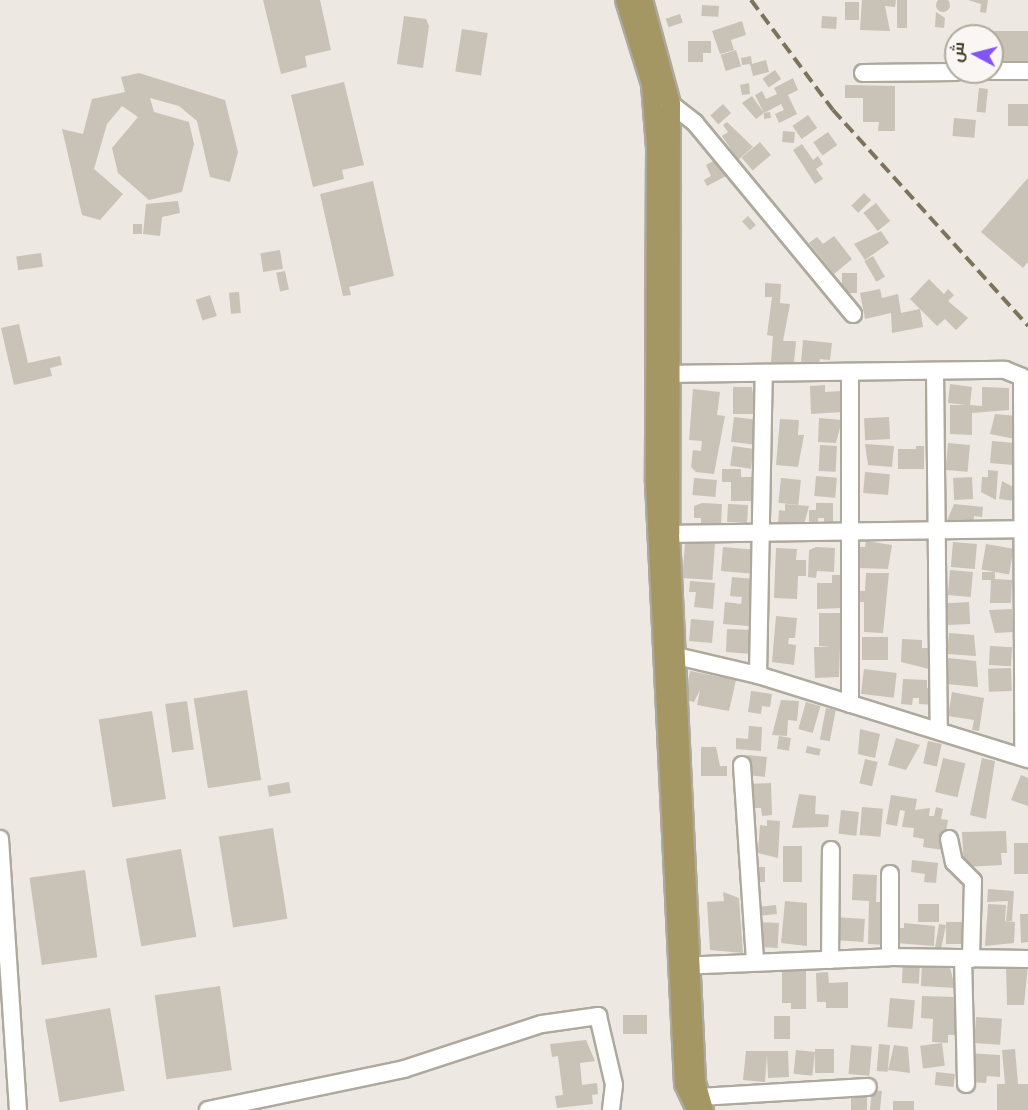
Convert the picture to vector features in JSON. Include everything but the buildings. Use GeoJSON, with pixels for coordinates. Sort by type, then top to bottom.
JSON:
{"type":"FeatureCollection","features":[{"type":"Feature","properties":{"kind":"main road"},"geometry":{"type":"LineString","coordinates":[[625,0],[651,84],[658,191],[670,534],[670,654]]}},
{"type":"Feature","properties":{"kind":"main road"},"geometry":{"type":"LineString","coordinates":[[644,0],[671,104],[664,374],[656,482],[670,654],[685,965],[684,1084],[700,1106]]}},
{"type":"Feature","properties":{"kind":"street"},"geometry":{"type":"LineString","coordinates":[[1004,71],[1028,71]]}},
{"type":"Feature","properties":{"kind":"street"},"geometry":{"type":"LineString","coordinates":[[863,73],[944,72]]}},
{"type":"Feature","properties":{"kind":"street"},"geometry":{"type":"LineString","coordinates":[[671,104],[695,123],[853,314]]}},
{"type":"Feature","properties":{"kind":"street"},"geometry":{"type":"LineString","coordinates":[[664,374],[1005,370],[1022,377],[1025,529],[1025,758],[939,729],[758,675],[670,654]]}},
{"type":"Feature","properties":{"kind":"street"},"geometry":{"type":"LineString","coordinates":[[935,371],[939,729]]}},
{"type":"Feature","properties":{"kind":"street"},"geometry":{"type":"LineString","coordinates":[[850,372],[850,704]]}},
{"type":"Feature","properties":{"kind":"street"},"geometry":{"type":"LineString","coordinates":[[758,675],[764,373]]}},
{"type":"Feature","properties":{"kind":"street"},"geometry":{"type":"LineString","coordinates":[[670,534],[1025,529]]}},
{"type":"Feature","properties":{"kind":"street"},"geometry":{"type":"LineString","coordinates":[[742,765],[755,962]]}},
{"type":"Feature","properties":{"kind":"street"},"geometry":{"type":"LineString","coordinates":[[0,839],[6,988],[18,1110]]}},
{"type":"Feature","properties":{"kind":"street"},"geometry":{"type":"LineString","coordinates":[[949,839],[954,862],[973,881],[967,958],[966,1084]]}},
{"type":"Feature","properties":{"kind":"street"},"geometry":{"type":"LineString","coordinates":[[830,960],[831,850]]}},
{"type":"Feature","properties":{"kind":"street"},"geometry":{"type":"LineString","coordinates":[[890,874],[890,957]]}},
{"type":"Feature","properties":{"kind":"street"},"geometry":{"type":"LineString","coordinates":[[685,965],[890,957],[1028,959]]}},
{"type":"Feature","properties":{"kind":"street"},"geometry":{"type":"LineString","coordinates":[[208,1110],[269,1102],[404,1069],[543,1024],[598,1016],[614,1085],[611,1110]]}},
{"type":"Feature","properties":{"kind":"street"},"geometry":{"type":"LineString","coordinates":[[700,1106],[868,1087]]}},
{"type":"Feature","properties":{"kind":"street"},"geometry":{"type":"LineString","coordinates":[[269,1102],[284,1110]]}},
{"type":"Feature","properties":{"kind":"railway"},"geometry":{"type":"LineString","coordinates":[[751,0],[833,110],[1028,326]]}}]}
